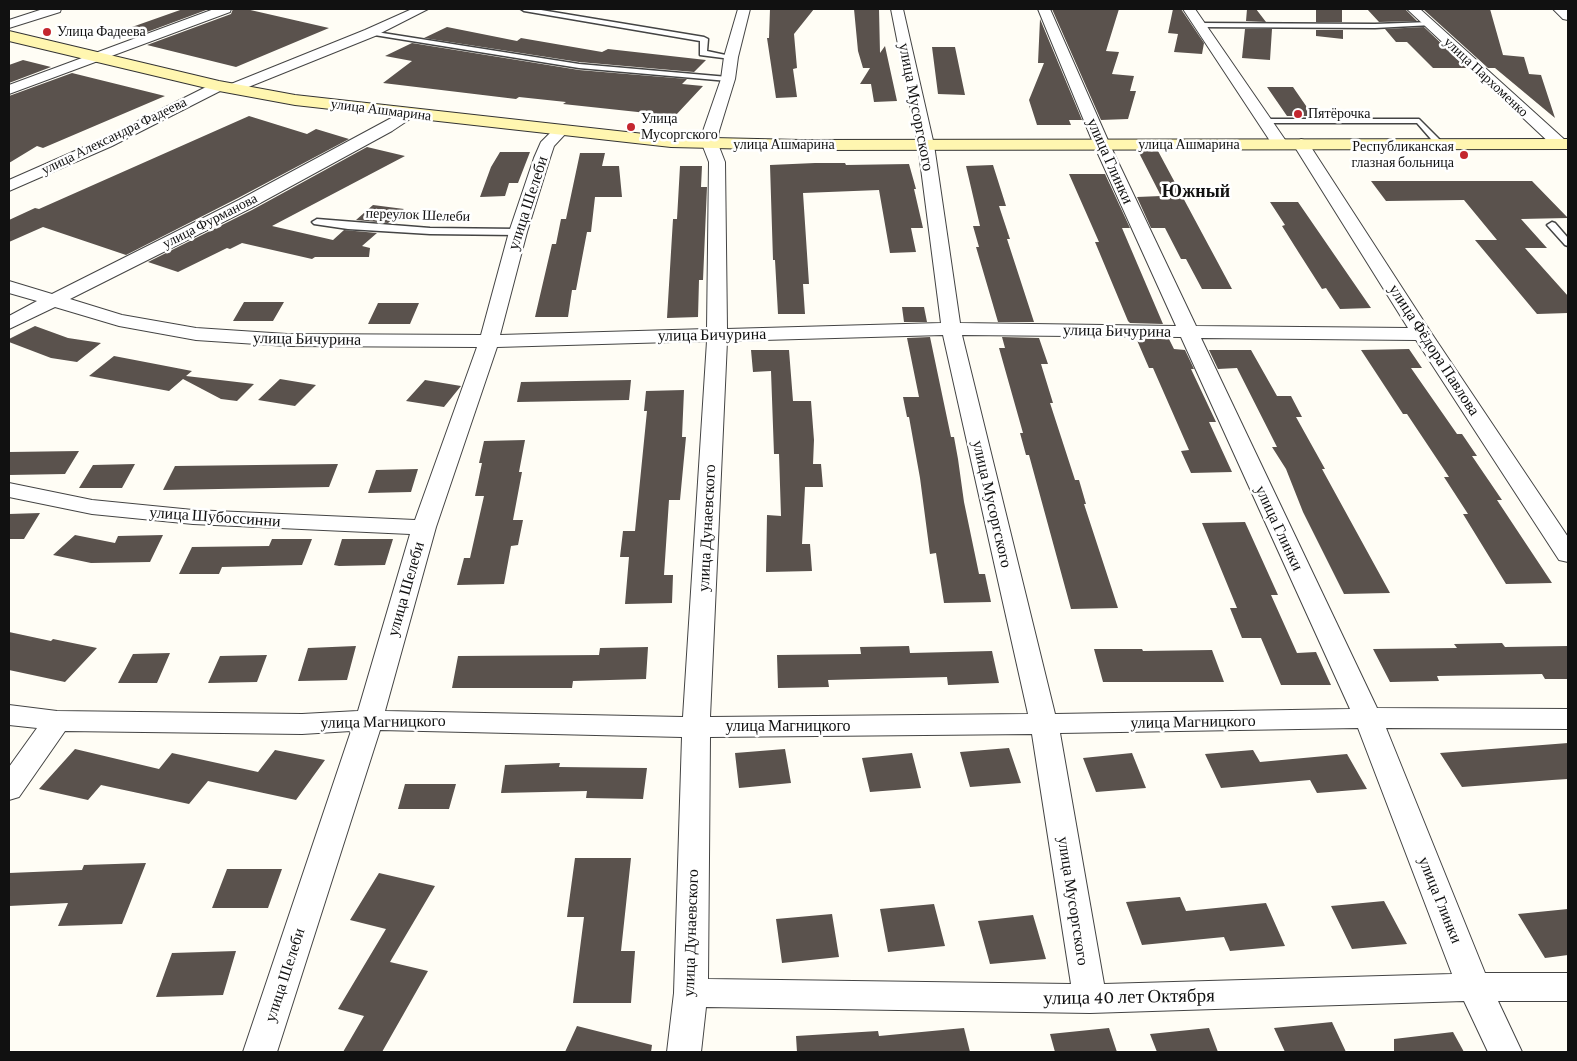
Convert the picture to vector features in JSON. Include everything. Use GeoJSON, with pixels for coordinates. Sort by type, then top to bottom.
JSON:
{"type":"FeatureCollection","features":[{"type":"Feature","properties":{"kind":"street"},"geometry":{"type":"LineString","coordinates":[[9,24],[55,9]]}},
{"type":"Feature","properties":{"kind":"street"},"geometry":{"type":"LineString","coordinates":[[9,90],[225,9]]}},
{"type":"Feature","properties":{"kind":"street","name":"улица Александра Фадеева"},"geometry":{"type":"LineString","coordinates":[[9,186],[225,87],[370,33],[422,9]]}},
{"type":"Feature","properties":{"kind":"street","name":"улица Дунаевского"},"geometry":{"type":"LineString","coordinates":[[684,1052],[690,993],[696,727],[716,334],[717,162],[710,144],[711,131],[728,79],[730,57],[744,9]]}},
{"type":"Feature","properties":{"kind":"street","name":"улица Мусоргского"},"geometry":{"type":"LineString","coordinates":[[897,9],[926,145],[951,329],[1044,724],[1090,1000]]}},
{"type":"Feature","properties":{"kind":"street","name":"улица Глинки"},"geometry":{"type":"LineString","coordinates":[[1044,9],[1102,145],[1368,718],[1474,987],[1505,1052]]}},
{"type":"Feature","properties":{"kind":"street"},"geometry":{"type":"LineString","coordinates":[[1189,9],[1198,26],[1280,144]]}},
{"type":"Feature","properties":{"kind":"street","name":"улица Пархоменко"},"geometry":{"type":"LineString","coordinates":[[1413,9],[1562,148]]}},
{"type":"Feature","properties":{"kind":"street"},"geometry":{"type":"LineString","coordinates":[[1559,9],[1568,16]]}},
{"type":"Feature","properties":{"kind":"street","name":"улица Ашмарина"},"geometry":{"type":"LineString","coordinates":[[9,36],[95,58],[225,87],[296,100],[408,114],[710,144],[1440,144],[1562,148]]}},
{"type":"Feature","properties":{"kind":"street","name":"улица Фурманова"},"geometry":{"type":"LineString","coordinates":[[9,323],[245,204],[387,128],[408,114]]}},
{"type":"Feature","properties":{"kind":"street","name":"улица Шелеби"},"geometry":{"type":"LineString","coordinates":[[260,1052],[369,720],[424,528],[489,341],[518,232],[542,158],[548,145],[561,130]]}},
{"type":"Feature","properties":{"kind":"street","name":"улица Фёдора Павлова"},"geometry":{"type":"LineString","coordinates":[[1301,144],[1422,334],[1568,555]]}},
{"type":"Feature","properties":{"kind":"street","name":"улица Бичурина"},"geometry":{"type":"LineString","coordinates":[[9,287],[119,320],[196,334],[287,340],[489,341],[951,329],[1422,334]]}},
{"type":"Feature","properties":{"kind":"street","name":"улица Шубоссинни"},"geometry":{"type":"LineString","coordinates":[[9,490],[92,507],[193,517],[424,528]]}},
{"type":"Feature","properties":{"kind":"street","name":"улица Магницкого"},"geometry":{"type":"LineString","coordinates":[[9,715],[56,721],[302,724],[369,720],[696,727],[1044,724],[1368,718],[1568,719]]}},
{"type":"Feature","properties":{"kind":"street"},"geometry":{"type":"LineString","coordinates":[[9,789],[56,721]]}},
{"type":"Feature","properties":{"kind":"street","name":"улица 40 лет Октября"},"geometry":{"type":"LineString","coordinates":[[690,993],[1090,1000],[1474,987],[1568,987]]}},
{"type":"Feature","properties":{"kind":"lane"},"geometry":{"type":"LineString","coordinates":[[524,9],[704,39],[703,53],[730,57]]}},
{"type":"Feature","properties":{"kind":"lane"},"geometry":{"type":"LineString","coordinates":[[1198,26],[1375,26],[1430,24]]}},
{"type":"Feature","properties":{"kind":"lane"},"geometry":{"type":"LineString","coordinates":[[370,33],[579,66],[728,79]]}},
{"type":"Feature","properties":{"kind":"lane"},"geometry":{"type":"LineString","coordinates":[[1263,121],[1419,121],[1440,144]]}},
{"type":"Feature","properties":{"kind":"lane","name":"переулок Шелеби"},"geometry":{"type":"LineString","coordinates":[[317,222],[348,226],[430,231],[518,232]]}},
{"type":"Feature","properties":{"kind":"lane"},"geometry":{"type":"LineString","coordinates":[[1552,225],[1568,243]]}},
{"type":"Feature","properties":{"kind":"building"},"geometry":{"type":"Polygon","coordinates":[[[183,9],[209,9],[131,38],[115,33],[183,9]]]}},
{"type":"Feature","properties":{"kind":"building"},"geometry":{"type":"Polygon","coordinates":[[[233,9],[246,9],[329,28],[236,67],[147,45],[231,14],[233,9]]]}},
{"type":"Feature","properties":{"kind":"building"},"geometry":{"type":"Polygon","coordinates":[[[770,9],[814,9],[794,34],[797,68],[793,69],[797,97],[776,98],[767,38],[769,38],[770,9]]]}},
{"type":"Feature","properties":{"kind":"building"},"geometry":{"type":"Polygon","coordinates":[[[854,9],[879,9],[880,53],[885,46],[897,101],[874,102],[871,84],[860,84],[870,68],[863,68],[858,51],[854,9]]]}},
{"type":"Feature","properties":{"kind":"building"},"geometry":{"type":"Polygon","coordinates":[[[1052,9],[1119,9],[1106,51],[1119,52],[1112,74],[1134,76],[1130,91],[1136,91],[1128,119],[1101,120],[1052,9]]]}},
{"type":"Feature","properties":{"kind":"building"},"geometry":{"type":"Polygon","coordinates":[[[1173,9],[1181,9],[1204,43],[1202,54],[1174,52],[1178,34],[1168,33],[1173,9]]]}},
{"type":"Feature","properties":{"kind":"building"},"geometry":{"type":"Polygon","coordinates":[[[1247,9],[1256,9],[1266,22],[1246,21],[1247,9]]]}},
{"type":"Feature","properties":{"kind":"building"},"geometry":{"type":"Polygon","coordinates":[[[1316,9],[1342,9],[1342,22],[1316,22],[1316,9]]]}},
{"type":"Feature","properties":{"kind":"building"},"geometry":{"type":"Polygon","coordinates":[[[1367,9],[1405,9],[1417,21],[1379,22],[1367,9]]]}},
{"type":"Feature","properties":{"kind":"building"},"geometry":{"type":"Polygon","coordinates":[[[1423,9],[1490,9],[1503,55],[1524,57],[1529,74],[1541,75],[1555,118],[1495,68],[1488,68],[1423,9]]]}},
{"type":"Feature","properties":{"kind":"building"},"geometry":{"type":"Polygon","coordinates":[[[1040,19],[1082,120],[1069,120],[1071,125],[1037,125],[1029,100],[1044,63],[1038,63],[1040,19]]]}},
{"type":"Feature","properties":{"kind":"building"},"geometry":{"type":"Polygon","coordinates":[[[447,27],[517,41],[521,38],[602,52],[608,49],[706,60],[694,72],[579,62],[424,38],[447,27]]]}},
{"type":"Feature","properties":{"kind":"building"},"geometry":{"type":"Polygon","coordinates":[[[1424,27],[1467,68],[1433,68],[1407,42],[1396,42],[1385,29],[1424,27]]]}},
{"type":"Feature","properties":{"kind":"building"},"geometry":{"type":"Polygon","coordinates":[[[1245,29],[1272,29],[1270,60],[1242,58],[1245,29]]]}},
{"type":"Feature","properties":{"kind":"building"},"geometry":{"type":"Polygon","coordinates":[[[1316,30],[1343,30],[1343,39],[1316,36],[1316,30]]]}},
{"type":"Feature","properties":{"kind":"building"},"geometry":{"type":"Polygon","coordinates":[[[412,43],[579,70],[687,79],[682,84],[703,86],[675,116],[563,104],[566,102],[519,97],[516,99],[383,83],[412,61],[385,56],[412,43]]]}},
{"type":"Feature","properties":{"kind":"building"},"geometry":{"type":"Polygon","coordinates":[[[932,47],[955,47],[965,95],[938,94],[932,47]]]}},
{"type":"Feature","properties":{"kind":"building"},"geometry":{"type":"Polygon","coordinates":[[[23,60],[51,67],[9,83],[9,65],[23,60]]]}},
{"type":"Feature","properties":{"kind":"building"},"geometry":{"type":"Polygon","coordinates":[[[72,73],[165,96],[43,148],[37,146],[9,163],[9,96],[72,73]]]}},
{"type":"Feature","properties":{"kind":"building"},"geometry":{"type":"Polygon","coordinates":[[[1267,87],[1293,87],[1313,116],[1287,116],[1267,87]]]}},
{"type":"Feature","properties":{"kind":"building"},"geometry":{"type":"Polygon","coordinates":[[[249,116],[307,134],[316,129],[349,139],[126,255],[43,227],[9,242],[9,220],[35,208],[39,209],[249,116]]]}},
{"type":"Feature","properties":{"kind":"building"},"geometry":{"type":"Polygon","coordinates":[[[367,147],[405,156],[272,226],[333,240],[344,230],[377,233],[362,246],[370,248],[369,257],[315,257],[312,259],[242,243],[230,249],[227,248],[178,272],[148,262],[252,210],[367,147]]]}},
{"type":"Feature","properties":{"kind":"building"},"geometry":{"type":"Polygon","coordinates":[[[1138,151],[1158,151],[1232,289],[1202,289],[1186,259],[1181,259],[1165,228],[1151,228],[1137,197],[1161,196],[1138,151]]]}},
{"type":"Feature","properties":{"kind":"building"},"geometry":{"type":"Polygon","coordinates":[[[500,152],[530,152],[518,183],[509,183],[505,196],[480,197],[491,167],[500,152]]]}},
{"type":"Feature","properties":{"kind":"building"},"geometry":{"type":"Polygon","coordinates":[[[580,153],[605,153],[602,166],[619,166],[622,197],[595,197],[591,232],[587,232],[576,290],[572,290],[568,317],[535,317],[552,244],[556,244],[561,219],[566,219],[580,153]]]}},
{"type":"Feature","properties":{"kind":"building"},"geometry":{"type":"Polygon","coordinates":[[[845,163],[846,165],[909,164],[923,228],[911,228],[916,252],[890,253],[879,190],[803,193],[809,284],[803,284],[805,314],[778,314],[775,260],[773,260],[770,165],[845,163]]]}},
{"type":"Feature","properties":{"kind":"building"},"geometry":{"type":"Polygon","coordinates":[[[993,165],[1006,206],[999,206],[1010,239],[1007,239],[1034,322],[998,322],[976,247],[979,247],[973,226],[980,226],[966,166],[993,165]]]}},
{"type":"Feature","properties":{"kind":"building"},"geometry":{"type":"Polygon","coordinates":[[[680,166],[702,166],[701,187],[707,187],[703,280],[699,280],[698,317],[667,318],[673,219],[677,219],[680,166]]]}},
{"type":"Feature","properties":{"kind":"building"},"geometry":{"type":"Polygon","coordinates":[[[1069,174],[1105,174],[1130,228],[1122,228],[1163,324],[1130,323],[1128,321],[1095,242],[1099,242],[1069,174]]]}},
{"type":"Feature","properties":{"kind":"building"},"geometry":{"type":"Polygon","coordinates":[[[1371,181],[1532,181],[1568,218],[1521,219],[1547,248],[1525,248],[1568,296],[1568,313],[1537,314],[1475,240],[1497,240],[1464,200],[1386,201],[1371,181]]]}},
{"type":"Feature","properties":{"kind":"building"},"geometry":{"type":"Polygon","coordinates":[[[1270,202],[1298,202],[1371,308],[1340,309],[1326,288],[1322,289],[1282,226],[1285,225],[1270,202]]]}},
{"type":"Feature","properties":{"kind":"building"},"geometry":{"type":"Polygon","coordinates":[[[373,205],[404,209],[388,223],[356,220],[373,205]]]}},
{"type":"Feature","properties":{"kind":"building"},"geometry":{"type":"Polygon","coordinates":[[[244,302],[284,302],[273,321],[233,321],[244,302]]]}},
{"type":"Feature","properties":{"kind":"building"},"geometry":{"type":"Polygon","coordinates":[[[378,303],[419,303],[410,324],[368,324],[378,303]]]}},
{"type":"Feature","properties":{"kind":"building"},"geometry":{"type":"Polygon","coordinates":[[[902,307],[924,307],[927,322],[904,322],[902,307]]]}},
{"type":"Feature","properties":{"kind":"building"},"geometry":{"type":"Polygon","coordinates":[[[35,326],[68,338],[101,343],[77,362],[51,358],[9,342],[9,339],[35,326]]]}},
{"type":"Feature","properties":{"kind":"building"},"geometry":{"type":"Polygon","coordinates":[[[930,337],[951,437],[954,437],[964,502],[979,574],[985,574],[991,602],[944,603],[936,553],[930,554],[920,478],[909,417],[907,417],[903,397],[919,397],[907,338],[930,337]]]}},
{"type":"Feature","properties":{"kind":"building"},"geometry":{"type":"Polygon","coordinates":[[[1002,337],[1039,338],[1048,364],[1041,364],[1053,403],[1050,403],[1075,480],[1079,480],[1086,504],[1084,504],[1118,608],[1071,609],[1029,455],[1026,455],[1020,433],[1023,433],[999,348],[1005,348],[1002,337]]]}},
{"type":"Feature","properties":{"kind":"building"},"geometry":{"type":"Polygon","coordinates":[[[1136,338],[1169,339],[1174,349],[1185,350],[1194,369],[1191,369],[1216,422],[1209,422],[1232,472],[1191,473],[1181,451],[1189,450],[1153,368],[1149,368],[1136,338]]]}},
{"type":"Feature","properties":{"kind":"building"},"geometry":{"type":"Polygon","coordinates":[[[1409,349],[1422,368],[1411,368],[1457,434],[1462,434],[1477,456],[1472,456],[1502,500],[1497,500],[1552,583],[1506,584],[1463,514],[1468,514],[1444,477],[1449,477],[1407,414],[1403,414],[1361,350],[1409,349]]]}},
{"type":"Feature","properties":{"kind":"building"},"geometry":{"type":"Polygon","coordinates":[[[751,350],[789,350],[793,401],[811,401],[814,440],[813,464],[821,464],[823,487],[805,487],[802,544],[810,544],[812,571],[766,572],[767,515],[781,516],[779,454],[774,454],[771,371],[753,372],[751,350]]]}},
{"type":"Feature","properties":{"kind":"building"},"geometry":{"type":"Polygon","coordinates":[[[1209,350],[1251,350],[1277,396],[1291,396],[1302,417],[1296,417],[1325,469],[1322,469],[1390,593],[1344,594],[1303,512],[1286,469],[1272,447],[1277,447],[1237,368],[1218,369],[1209,350]]]}},
{"type":"Feature","properties":{"kind":"building"},"geometry":{"type":"Polygon","coordinates":[[[114,356],[192,371],[186,376],[254,384],[237,401],[221,399],[183,379],[169,391],[89,376],[114,356]]]}},
{"type":"Feature","properties":{"kind":"building"},"geometry":{"type":"Polygon","coordinates":[[[280,379],[316,385],[295,406],[258,400],[280,379]]]}},
{"type":"Feature","properties":{"kind":"building"},"geometry":{"type":"Polygon","coordinates":[[[425,380],[461,386],[444,407],[406,401],[425,380]]]}},
{"type":"Feature","properties":{"kind":"building"},"geometry":{"type":"Polygon","coordinates":[[[631,380],[629,400],[517,402],[521,382],[631,380]]]}},
{"type":"Feature","properties":{"kind":"building"},"geometry":{"type":"Polygon","coordinates":[[[684,390],[682,437],[686,437],[680,500],[669,500],[664,575],[673,575],[672,603],[625,604],[629,557],[620,557],[623,531],[635,531],[647,411],[644,411],[646,391],[684,390]]]}},
{"type":"Feature","properties":{"kind":"building"},"geometry":{"type":"Polygon","coordinates":[[[525,440],[519,472],[522,472],[513,520],[523,520],[518,545],[511,546],[504,584],[457,585],[464,558],[470,558],[484,496],[475,496],[482,463],[479,463],[484,441],[525,440]]]}},
{"type":"Feature","properties":{"kind":"building"},"geometry":{"type":"Polygon","coordinates":[[[79,451],[65,474],[9,475],[9,452],[79,451]]]}},
{"type":"Feature","properties":{"kind":"building"},"geometry":{"type":"Polygon","coordinates":[[[135,464],[122,488],[79,488],[93,465],[135,464]]]}},
{"type":"Feature","properties":{"kind":"building"},"geometry":{"type":"Polygon","coordinates":[[[338,464],[329,487],[163,490],[175,466],[338,464]]]}},
{"type":"Feature","properties":{"kind":"building"},"geometry":{"type":"Polygon","coordinates":[[[418,469],[411,492],[368,493],[376,470],[418,469]]]}},
{"type":"Feature","properties":{"kind":"building"},"geometry":{"type":"Polygon","coordinates":[[[40,513],[24,539],[9,539],[9,514],[40,513]]]}},
{"type":"Feature","properties":{"kind":"building"},"geometry":{"type":"Polygon","coordinates":[[[1245,522],[1278,595],[1271,595],[1297,653],[1316,652],[1331,685],[1281,685],[1261,638],[1242,638],[1230,608],[1237,608],[1202,523],[1245,522]]]}},
{"type":"Feature","properties":{"kind":"building"},"geometry":{"type":"Polygon","coordinates":[[[75,535],[115,543],[118,536],[163,535],[150,562],[91,563],[53,555],[75,535]]]}},
{"type":"Feature","properties":{"kind":"building"},"geometry":{"type":"Polygon","coordinates":[[[272,539],[312,539],[302,565],[222,567],[219,574],[179,574],[192,547],[269,546],[272,539]]]}},
{"type":"Feature","properties":{"kind":"building"},"geometry":{"type":"Polygon","coordinates":[[[342,539],[393,539],[385,565],[334,565],[342,539]]]}},
{"type":"Feature","properties":{"kind":"building"},"geometry":{"type":"Polygon","coordinates":[[[9,632],[97,648],[65,682],[9,670],[9,632]]]}},
{"type":"Feature","properties":{"kind":"building"},"geometry":{"type":"Polygon","coordinates":[[[1502,643],[1505,647],[1568,646],[1568,679],[1545,679],[1542,674],[1437,676],[1439,681],[1390,682],[1373,649],[1457,648],[1454,644],[1502,643]]]}},
{"type":"Feature","properties":{"kind":"building"},"geometry":{"type":"Polygon","coordinates":[[[356,646],[347,680],[298,681],[308,648],[356,646]]]}},
{"type":"Feature","properties":{"kind":"building"},"geometry":{"type":"Polygon","coordinates":[[[909,646],[910,653],[992,651],[999,683],[948,685],[947,677],[828,680],[829,687],[778,688],[777,655],[861,654],[860,647],[909,646]]]}},
{"type":"Feature","properties":{"kind":"building"},"geometry":{"type":"Polygon","coordinates":[[[648,647],[646,679],[573,681],[572,688],[452,688],[458,656],[599,655],[600,648],[648,647]]]}},
{"type":"Feature","properties":{"kind":"building"},"geometry":{"type":"Polygon","coordinates":[[[1094,649],[1142,649],[1143,651],[1212,650],[1224,682],[1103,682],[1094,649]]]}},
{"type":"Feature","properties":{"kind":"building"},"geometry":{"type":"Polygon","coordinates":[[[170,653],[157,683],[118,683],[133,654],[170,653]]]}},
{"type":"Feature","properties":{"kind":"building"},"geometry":{"type":"Polygon","coordinates":[[[267,655],[257,682],[208,683],[220,656],[267,655]]]}},
{"type":"Feature","properties":{"kind":"building"},"geometry":{"type":"Polygon","coordinates":[[[1568,743],[1568,779],[1462,787],[1440,753],[1568,743]]]}},
{"type":"Feature","properties":{"kind":"building"},"geometry":{"type":"Polygon","coordinates":[[[1009,748],[1021,783],[970,787],[960,752],[1009,748]]]}},
{"type":"Feature","properties":{"kind":"building"},"geometry":{"type":"Polygon","coordinates":[[[75,749],[159,769],[172,753],[258,772],[275,750],[325,760],[296,800],[208,781],[189,804],[101,785],[88,800],[39,789],[75,749]]]}},
{"type":"Feature","properties":{"kind":"building"},"geometry":{"type":"Polygon","coordinates":[[[785,749],[791,783],[739,788],[735,753],[785,749]]]}},
{"type":"Feature","properties":{"kind":"building"},"geometry":{"type":"Polygon","coordinates":[[[1253,750],[1260,762],[1347,754],[1367,789],[1317,793],[1310,780],[1221,788],[1205,754],[1253,750]]]}},
{"type":"Feature","properties":{"kind":"building"},"geometry":{"type":"Polygon","coordinates":[[[912,753],[921,788],[870,792],[862,758],[912,753]]]}},
{"type":"Feature","properties":{"kind":"building"},"geometry":{"type":"Polygon","coordinates":[[[1132,753],[1146,788],[1096,792],[1083,758],[1132,753]]]}},
{"type":"Feature","properties":{"kind":"building"},"geometry":{"type":"Polygon","coordinates":[[[560,763],[559,767],[647,768],[643,799],[586,798],[587,791],[501,793],[505,765],[560,763]]]}},
{"type":"Feature","properties":{"kind":"building"},"geometry":{"type":"Polygon","coordinates":[[[405,784],[456,784],[449,809],[398,809],[405,784]]]}},
{"type":"Feature","properties":{"kind":"building"},"geometry":{"type":"Polygon","coordinates":[[[575,858],[631,858],[621,951],[635,951],[631,1003],[573,1003],[584,917],[567,917],[575,858]]]}},
{"type":"Feature","properties":{"kind":"building"},"geometry":{"type":"Polygon","coordinates":[[[146,863],[122,924],[58,926],[68,903],[9,906],[9,873],[82,870],[84,865],[146,863]]]}},
{"type":"Feature","properties":{"kind":"building"},"geometry":{"type":"Polygon","coordinates":[[[227,869],[282,869],[268,908],[212,908],[227,869]]]}},
{"type":"Feature","properties":{"kind":"building"},"geometry":{"type":"Polygon","coordinates":[[[379,873],[435,886],[390,962],[428,971],[382,1052],[343,1052],[364,1016],[338,1009],[386,929],[350,920],[379,873]]]}},
{"type":"Feature","properties":{"kind":"building"},"geometry":{"type":"Polygon","coordinates":[[[1180,897],[1186,911],[1266,903],[1285,946],[1230,951],[1224,937],[1142,945],[1126,902],[1180,897]]]}},
{"type":"Feature","properties":{"kind":"building"},"geometry":{"type":"Polygon","coordinates":[[[1384,901],[1407,944],[1352,949],[1331,906],[1384,901]]]}},
{"type":"Feature","properties":{"kind":"building"},"geometry":{"type":"Polygon","coordinates":[[[934,904],[945,946],[888,952],[880,909],[934,904]]]}},
{"type":"Feature","properties":{"kind":"building"},"geometry":{"type":"Polygon","coordinates":[[[1568,909],[1568,955],[1545,958],[1518,914],[1568,909]]]}},
{"type":"Feature","properties":{"kind":"building"},"geometry":{"type":"Polygon","coordinates":[[[832,914],[839,957],[782,963],[776,919],[832,914]]]}},
{"type":"Feature","properties":{"kind":"building"},"geometry":{"type":"Polygon","coordinates":[[[1033,915],[1046,959],[990,964],[978,921],[1033,915]]]}},
{"type":"Feature","properties":{"kind":"building"},"geometry":{"type":"Polygon","coordinates":[[[236,951],[223,995],[156,997],[172,953],[236,951]]]}},
{"type":"Feature","properties":{"kind":"building"},"geometry":{"type":"Polygon","coordinates":[[[1332,1022],[1346,1052],[1285,1052],[1274,1028],[1332,1022]]]}},
{"type":"Feature","properties":{"kind":"building"},"geometry":{"type":"Polygon","coordinates":[[[577,1026],[652,1045],[651,1052],[565,1052],[577,1026]]]}},
{"type":"Feature","properties":{"kind":"building"},"geometry":{"type":"Polygon","coordinates":[[[964,1028],[970,1052],[797,1052],[796,1036],[878,1031],[879,1036],[964,1028]]]}},
{"type":"Feature","properties":{"kind":"building"},"geometry":{"type":"Polygon","coordinates":[[[1109,1028],[1117,1052],[1055,1052],[1050,1034],[1109,1028]]]}},
{"type":"Feature","properties":{"kind":"building"},"geometry":{"type":"Polygon","coordinates":[[[1209,1028],[1218,1052],[1157,1052],[1150,1034],[1209,1028]]]}},
{"type":"Feature","properties":{"kind":"building"},"geometry":{"type":"Polygon","coordinates":[[[1453,1032],[1464,1052],[1394,1052],[1394,1039],[1453,1032]]]}},
{"type":"Feature","properties":{"kind":"place","name":"Улица Фадеева"},"geometry":{"type":"Point","coordinates":[47,32]}},
{"type":"Feature","properties":{"kind":"place","name":"Пятёрочка"},"geometry":{"type":"Point","coordinates":[1298,114]}},
{"type":"Feature","properties":{"kind":"place","name":"Улица Мусоргского"},"geometry":{"type":"Point","coordinates":[631,127]}},
{"type":"Feature","properties":{"kind":"place","name":"Республиканская глазная больница"},"geometry":{"type":"Point","coordinates":[1464,155]}},
{"type":"Feature","properties":{"kind":"district","name":"Южный"},"geometry":{"type":"Point","coordinates":[1196,191]}}]}
